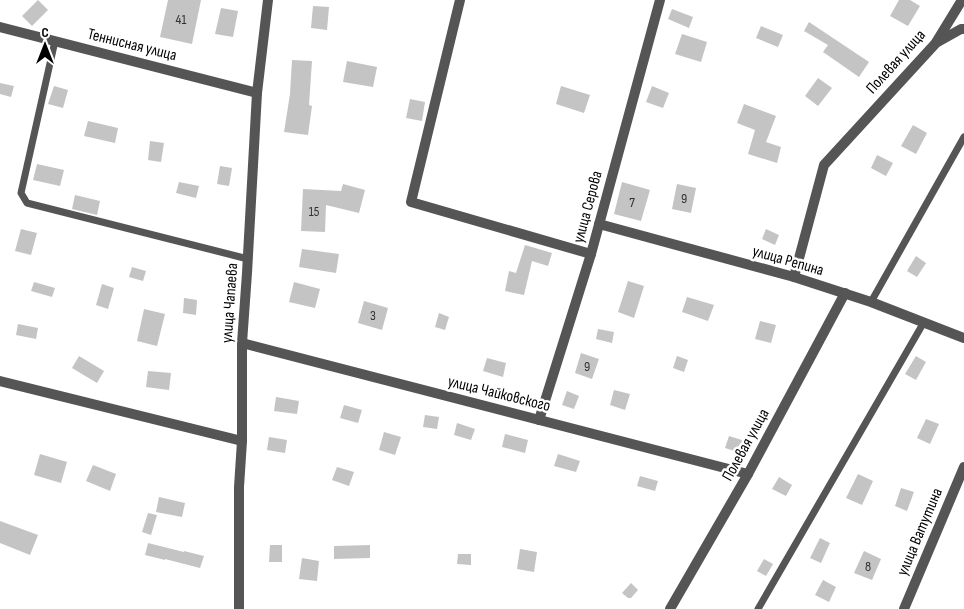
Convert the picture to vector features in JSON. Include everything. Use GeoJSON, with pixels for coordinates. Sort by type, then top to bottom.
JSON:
{"type":"FeatureCollection","features":[{"type":"Feature","properties":{"kind":"street","name":"улица Чапаева"},"geometry":{"type":"LineString","coordinates":[[239,609],[242,343],[257,93],[268,0]]}},
{"type":"Feature","properties":{"kind":"street"},"geometry":{"type":"LineString","coordinates":[[460,0],[411,202],[591,254]]}},
{"type":"Feature","properties":{"kind":"street","name":"улица Серова"},"geometry":{"type":"LineString","coordinates":[[539,420],[591,254],[660,0]]}},
{"type":"Feature","properties":{"kind":"street","name":"Полевая улица"},"geometry":{"type":"LineString","coordinates":[[786,275],[824,165],[935,44],[962,0]]}},
{"type":"Feature","properties":{"kind":"street","name":"Теннисная улица"},"geometry":{"type":"LineString","coordinates":[[0,27],[257,93]]}},
{"type":"Feature","properties":{"kind":"street"},"geometry":{"type":"LineString","coordinates":[[935,44],[964,29]]}},
{"type":"Feature","properties":{"kind":"street","name":"улица Репина"},"geometry":{"type":"LineString","coordinates":[[599,224],[786,275],[871,302],[964,338]]}},
{"type":"Feature","properties":{"kind":"street","name":"Полевая улица"},"geometry":{"type":"LineString","coordinates":[[670,609],[748,474],[845,294]]}},
{"type":"Feature","properties":{"kind":"street","name":"улица Чайковского"},"geometry":{"type":"LineString","coordinates":[[242,343],[748,474]]}},
{"type":"Feature","properties":{"kind":"street"},"geometry":{"type":"LineString","coordinates":[[0,381],[242,441]]}},
{"type":"Feature","properties":{"kind":"street","name":"улица Ватутина"},"geometry":{"type":"LineString","coordinates":[[904,609],[964,466]]}},
{"type":"Feature","properties":{"kind":"lane"},"geometry":{"type":"LineString","coordinates":[[55,41],[21,193],[27,203],[248,259]]}},
{"type":"Feature","properties":{"kind":"lane"},"geometry":{"type":"LineString","coordinates":[[871,302],[964,137]]}},
{"type":"Feature","properties":{"kind":"lane"},"geometry":{"type":"LineString","coordinates":[[758,609],[924,322]]}},
{"type":"Feature","properties":{"kind":"building"},"geometry":{"type":"Polygon","coordinates":[[[38,0],[48,10],[32,26],[22,16],[38,0]]]}},
{"type":"Feature","properties":{"kind":"building"},"geometry":{"type":"Polygon","coordinates":[[[168,0],[201,0],[192,44],[160,37],[168,0]]]}},
{"type":"Feature","properties":{"kind":"building"},"geometry":{"type":"Polygon","coordinates":[[[899,0],[910,0],[920,6],[908,26],[890,16],[899,0]]]}},
{"type":"Feature","properties":{"kind":"building"},"geometry":{"type":"Polygon","coordinates":[[[313,6],[329,7],[327,30],[311,28],[313,6]]]}},
{"type":"Feature","properties":{"kind":"building"},"geometry":{"type":"Polygon","coordinates":[[[221,8],[238,11],[233,37],[215,34],[221,8]]]}},
{"type":"Feature","properties":{"kind":"building"},"geometry":{"type":"Polygon","coordinates":[[[672,9],[693,17],[689,28],[668,19],[672,9]]]}},
{"type":"Feature","properties":{"kind":"building"},"geometry":{"type":"Polygon","coordinates":[[[809,22],[869,62],[859,77],[823,52],[828,45],[804,31],[809,22]]]}},
{"type":"Feature","properties":{"kind":"building"},"geometry":{"type":"Polygon","coordinates":[[[761,26],[783,35],[778,47],[756,38],[761,26]]]}},
{"type":"Feature","properties":{"kind":"building"},"geometry":{"type":"Polygon","coordinates":[[[682,34],[707,42],[701,62],[675,54],[682,34]]]}},
{"type":"Feature","properties":{"kind":"building"},"geometry":{"type":"Polygon","coordinates":[[[292,60],[312,61],[309,105],[312,106],[308,135],[284,132],[290,94],[292,60]]]}},
{"type":"Feature","properties":{"kind":"building"},"geometry":{"type":"Polygon","coordinates":[[[347,61],[377,67],[373,87],[343,82],[347,61]]]}},
{"type":"Feature","properties":{"kind":"building"},"geometry":{"type":"Polygon","coordinates":[[[818,78],[832,88],[818,106],[805,96],[818,78]]]}},
{"type":"Feature","properties":{"kind":"building"},"geometry":{"type":"Polygon","coordinates":[[[0,83],[14,86],[11,97],[0,94],[0,83]]]}},
{"type":"Feature","properties":{"kind":"building"},"geometry":{"type":"Polygon","coordinates":[[[54,86],[68,90],[63,108],[48,104],[54,86]]]}},
{"type":"Feature","properties":{"kind":"building"},"geometry":{"type":"Polygon","coordinates":[[[561,86],[590,95],[584,113],[556,104],[561,86]]]}},
{"type":"Feature","properties":{"kind":"building"},"geometry":{"type":"Polygon","coordinates":[[[652,86],[669,93],[663,108],[646,102],[652,86]]]}},
{"type":"Feature","properties":{"kind":"building"},"geometry":{"type":"Polygon","coordinates":[[[410,99],[425,102],[422,121],[406,118],[410,99]]]}},
{"type":"Feature","properties":{"kind":"building"},"geometry":{"type":"Polygon","coordinates":[[[744,104],[776,116],[766,142],[781,147],[777,163],[748,154],[755,130],[737,123],[744,104]]]}},
{"type":"Feature","properties":{"kind":"building"},"geometry":{"type":"Polygon","coordinates":[[[88,121],[118,128],[115,143],[84,136],[88,121]]]}},
{"type":"Feature","properties":{"kind":"building"},"geometry":{"type":"Polygon","coordinates":[[[913,125],[927,133],[916,154],[901,146],[913,125]]]}},
{"type":"Feature","properties":{"kind":"building"},"geometry":{"type":"Polygon","coordinates":[[[150,141],[164,143],[161,162],[148,160],[150,141]]]}},
{"type":"Feature","properties":{"kind":"building"},"geometry":{"type":"Polygon","coordinates":[[[877,155],[893,163],[886,176],[871,168],[877,155]]]}},
{"type":"Feature","properties":{"kind":"building"},"geometry":{"type":"Polygon","coordinates":[[[37,164],[64,170],[60,186],[33,180],[37,164]]]}},
{"type":"Feature","properties":{"kind":"building"},"geometry":{"type":"Polygon","coordinates":[[[220,166],[232,168],[229,186],[217,184],[220,166]]]}},
{"type":"Feature","properties":{"kind":"building"},"geometry":{"type":"Polygon","coordinates":[[[179,182],[199,186],[196,198],[176,193],[179,182]]]}},
{"type":"Feature","properties":{"kind":"building"},"geometry":{"type":"Polygon","coordinates":[[[622,182],[650,190],[641,221],[614,214],[622,182]]]}},
{"type":"Feature","properties":{"kind":"building"},"geometry":{"type":"Polygon","coordinates":[[[343,184],[365,190],[359,213],[326,205],[325,232],[301,231],[303,189],[341,191],[343,184]]]}},
{"type":"Feature","properties":{"kind":"building"},"geometry":{"type":"Polygon","coordinates":[[[677,184],[696,188],[691,213],[672,209],[677,184]]]}},
{"type":"Feature","properties":{"kind":"building"},"geometry":{"type":"Polygon","coordinates":[[[75,195],[100,201],[97,215],[72,209],[75,195]]]}},
{"type":"Feature","properties":{"kind":"building"},"geometry":{"type":"Polygon","coordinates":[[[21,229],[37,233],[31,255],[15,251],[21,229]]]}},
{"type":"Feature","properties":{"kind":"building"},"geometry":{"type":"Polygon","coordinates":[[[766,229],[779,235],[775,245],[762,239],[766,229]]]}},
{"type":"Feature","properties":{"kind":"building"},"geometry":{"type":"Polygon","coordinates":[[[525,245],[552,253],[548,266],[532,261],[524,295],[505,291],[509,271],[516,273],[525,245]]]}},
{"type":"Feature","properties":{"kind":"building"},"geometry":{"type":"Polygon","coordinates":[[[302,249],[339,254],[336,273],[299,267],[302,249]]]}},
{"type":"Feature","properties":{"kind":"building"},"geometry":{"type":"Polygon","coordinates":[[[916,256],[926,263],[917,277],[907,271],[916,256]]]}},
{"type":"Feature","properties":{"kind":"building"},"geometry":{"type":"Polygon","coordinates":[[[132,267],[146,271],[143,281],[129,277],[132,267]]]}},
{"type":"Feature","properties":{"kind":"building"},"geometry":{"type":"Polygon","coordinates":[[[628,281],[644,286],[634,318],[618,312],[628,281]]]}},
{"type":"Feature","properties":{"kind":"building"},"geometry":{"type":"Polygon","coordinates":[[[34,282],[55,288],[52,297],[31,291],[34,282]]]}},
{"type":"Feature","properties":{"kind":"building"},"geometry":{"type":"Polygon","coordinates":[[[294,282],[320,289],[315,308],[289,302],[294,282]]]}},
{"type":"Feature","properties":{"kind":"building"},"geometry":{"type":"Polygon","coordinates":[[[102,284],[114,288],[108,309],[96,305],[102,284]]]}},
{"type":"Feature","properties":{"kind":"building"},"geometry":{"type":"Polygon","coordinates":[[[687,297],[714,305],[708,321],[682,312],[687,297]]]}},
{"type":"Feature","properties":{"kind":"building"},"geometry":{"type":"Polygon","coordinates":[[[184,298],[197,300],[196,315],[183,313],[184,298]]]}},
{"type":"Feature","properties":{"kind":"building"},"geometry":{"type":"Polygon","coordinates":[[[364,301],[388,308],[382,330],[358,323],[364,301]]]}},
{"type":"Feature","properties":{"kind":"building"},"geometry":{"type":"Polygon","coordinates":[[[144,309],[165,314],[157,346],[137,341],[144,309]]]}},
{"type":"Feature","properties":{"kind":"building"},"geometry":{"type":"Polygon","coordinates":[[[439,313],[449,317],[445,330],[435,327],[439,313]]]}},
{"type":"Feature","properties":{"kind":"building"},"geometry":{"type":"Polygon","coordinates":[[[760,321],[776,325],[771,343],[755,339],[760,321]]]}},
{"type":"Feature","properties":{"kind":"building"},"geometry":{"type":"Polygon","coordinates":[[[18,324],[38,328],[36,339],[16,335],[18,324]]]}},
{"type":"Feature","properties":{"kind":"building"},"geometry":{"type":"Polygon","coordinates":[[[598,329],[614,332],[612,343],[596,339],[598,329]]]}},
{"type":"Feature","properties":{"kind":"building"},"geometry":{"type":"Polygon","coordinates":[[[581,353],[599,359],[592,379],[575,373],[581,353]]]}},
{"type":"Feature","properties":{"kind":"building"},"geometry":{"type":"Polygon","coordinates":[[[79,356],[104,371],[97,383],[72,368],[79,356]]]}},
{"type":"Feature","properties":{"kind":"building"},"geometry":{"type":"Polygon","coordinates":[[[677,356],[688,360],[684,372],[673,368],[677,356]]]}},
{"type":"Feature","properties":{"kind":"building"},"geometry":{"type":"Polygon","coordinates":[[[916,356],[926,362],[916,380],[905,374],[916,356]]]}},
{"type":"Feature","properties":{"kind":"building"},"geometry":{"type":"Polygon","coordinates":[[[487,358],[506,363],[503,377],[483,371],[487,358]]]}},
{"type":"Feature","properties":{"kind":"building"},"geometry":{"type":"Polygon","coordinates":[[[148,371],[171,373],[169,390],[146,387],[148,371]]]}},
{"type":"Feature","properties":{"kind":"building"},"geometry":{"type":"Polygon","coordinates":[[[614,390],[630,394],[625,410],[610,405],[614,390]]]}},
{"type":"Feature","properties":{"kind":"building"},"geometry":{"type":"Polygon","coordinates":[[[567,391],[579,396],[574,409],[562,405],[567,391]]]}},
{"type":"Feature","properties":{"kind":"building"},"geometry":{"type":"Polygon","coordinates":[[[276,397],[299,401],[297,414],[274,411],[276,397]]]}},
{"type":"Feature","properties":{"kind":"building"},"geometry":{"type":"Polygon","coordinates":[[[344,405],[362,410],[358,423],[340,418],[344,405]]]}},
{"type":"Feature","properties":{"kind":"building"},"geometry":{"type":"Polygon","coordinates":[[[425,415],[439,417],[437,429],[423,427],[425,415]]]}},
{"type":"Feature","properties":{"kind":"building"},"geometry":{"type":"Polygon","coordinates":[[[926,419],[939,424],[930,444],[917,438],[926,419]]]}},
{"type":"Feature","properties":{"kind":"building"},"geometry":{"type":"Polygon","coordinates":[[[457,423],[475,429],[471,440],[454,435],[457,423]]]}},
{"type":"Feature","properties":{"kind":"building"},"geometry":{"type":"Polygon","coordinates":[[[384,432],[401,437],[395,455],[379,450],[384,432]]]}},
{"type":"Feature","properties":{"kind":"building"},"geometry":{"type":"Polygon","coordinates":[[[505,434],[528,440],[525,453],[502,447],[505,434]]]}},
{"type":"Feature","properties":{"kind":"building"},"geometry":{"type":"Polygon","coordinates":[[[729,436],[745,441],[741,453],[725,448],[729,436]]]}},
{"type":"Feature","properties":{"kind":"building"},"geometry":{"type":"Polygon","coordinates":[[[269,437],[287,440],[285,453],[267,450],[269,437]]]}},
{"type":"Feature","properties":{"kind":"building"},"geometry":{"type":"Polygon","coordinates":[[[40,454],[67,462],[61,483],[34,475],[40,454]]]}},
{"type":"Feature","properties":{"kind":"building"},"geometry":{"type":"Polygon","coordinates":[[[558,454],[580,461],[576,472],[554,466],[558,454]]]}},
{"type":"Feature","properties":{"kind":"building"},"geometry":{"type":"Polygon","coordinates":[[[93,465],[116,474],[110,491],[86,481],[93,465]]]}},
{"type":"Feature","properties":{"kind":"building"},"geometry":{"type":"Polygon","coordinates":[[[337,467],[354,472],[349,486],[332,480],[337,467]]]}},
{"type":"Feature","properties":{"kind":"building"},"geometry":{"type":"Polygon","coordinates":[[[858,474],[873,481],[862,505],[846,498],[858,474]]]}},
{"type":"Feature","properties":{"kind":"building"},"geometry":{"type":"Polygon","coordinates":[[[640,476],[658,481],[655,491],[637,486],[640,476]]]}},
{"type":"Feature","properties":{"kind":"building"},"geometry":{"type":"Polygon","coordinates":[[[779,477],[792,485],[786,496],[772,489],[779,477]]]}},
{"type":"Feature","properties":{"kind":"building"},"geometry":{"type":"Polygon","coordinates":[[[901,488],[914,492],[907,511],[895,506],[901,488]]]}},
{"type":"Feature","properties":{"kind":"building"},"geometry":{"type":"Polygon","coordinates":[[[159,497],[185,503],[182,517],[156,512],[159,497]]]}},
{"type":"Feature","properties":{"kind":"building"},"geometry":{"type":"Polygon","coordinates":[[[148,513],[157,515],[151,535],[142,532],[148,513]]]}},
{"type":"Feature","properties":{"kind":"building"},"geometry":{"type":"Polygon","coordinates":[[[0,521],[38,535],[30,555],[0,543],[0,521]]]}},
{"type":"Feature","properties":{"kind":"building"},"geometry":{"type":"Polygon","coordinates":[[[820,538],[830,543],[821,563],[810,558],[820,538]]]}},
{"type":"Feature","properties":{"kind":"building"},"geometry":{"type":"Polygon","coordinates":[[[148,543],[204,556],[200,568],[145,555],[148,543]]]}},
{"type":"Feature","properties":{"kind":"building"},"geometry":{"type":"Polygon","coordinates":[[[270,545],[282,545],[282,562],[269,562],[270,545]]]}},
{"type":"Feature","properties":{"kind":"building"},"geometry":{"type":"Polygon","coordinates":[[[370,545],[370,558],[334,559],[334,546],[370,545]]]}},
{"type":"Feature","properties":{"kind":"building"},"geometry":{"type":"Polygon","coordinates":[[[520,549],[537,552],[534,572],[517,569],[520,549]]]}},
{"type":"Feature","properties":{"kind":"building"},"geometry":{"type":"Polygon","coordinates":[[[864,551],[881,559],[872,580],[854,573],[864,551]]]}},
{"type":"Feature","properties":{"kind":"building"},"geometry":{"type":"Polygon","coordinates":[[[458,554],[471,554],[471,565],[457,564],[458,554]]]}},
{"type":"Feature","properties":{"kind":"building"},"geometry":{"type":"Polygon","coordinates":[[[302,558],[319,561],[317,581],[299,579],[302,558]]]}},
{"type":"Feature","properties":{"kind":"building"},"geometry":{"type":"Polygon","coordinates":[[[764,559],[773,564],[766,576],[757,571],[764,559]]]}},
{"type":"Feature","properties":{"kind":"building"},"geometry":{"type":"Polygon","coordinates":[[[823,580],[836,587],[829,602],[815,595],[823,580]]]}},
{"type":"Feature","properties":{"kind":"building"},"geometry":{"type":"Polygon","coordinates":[[[631,583],[638,590],[631,598],[628,598],[622,593],[631,583]]]}}]}
